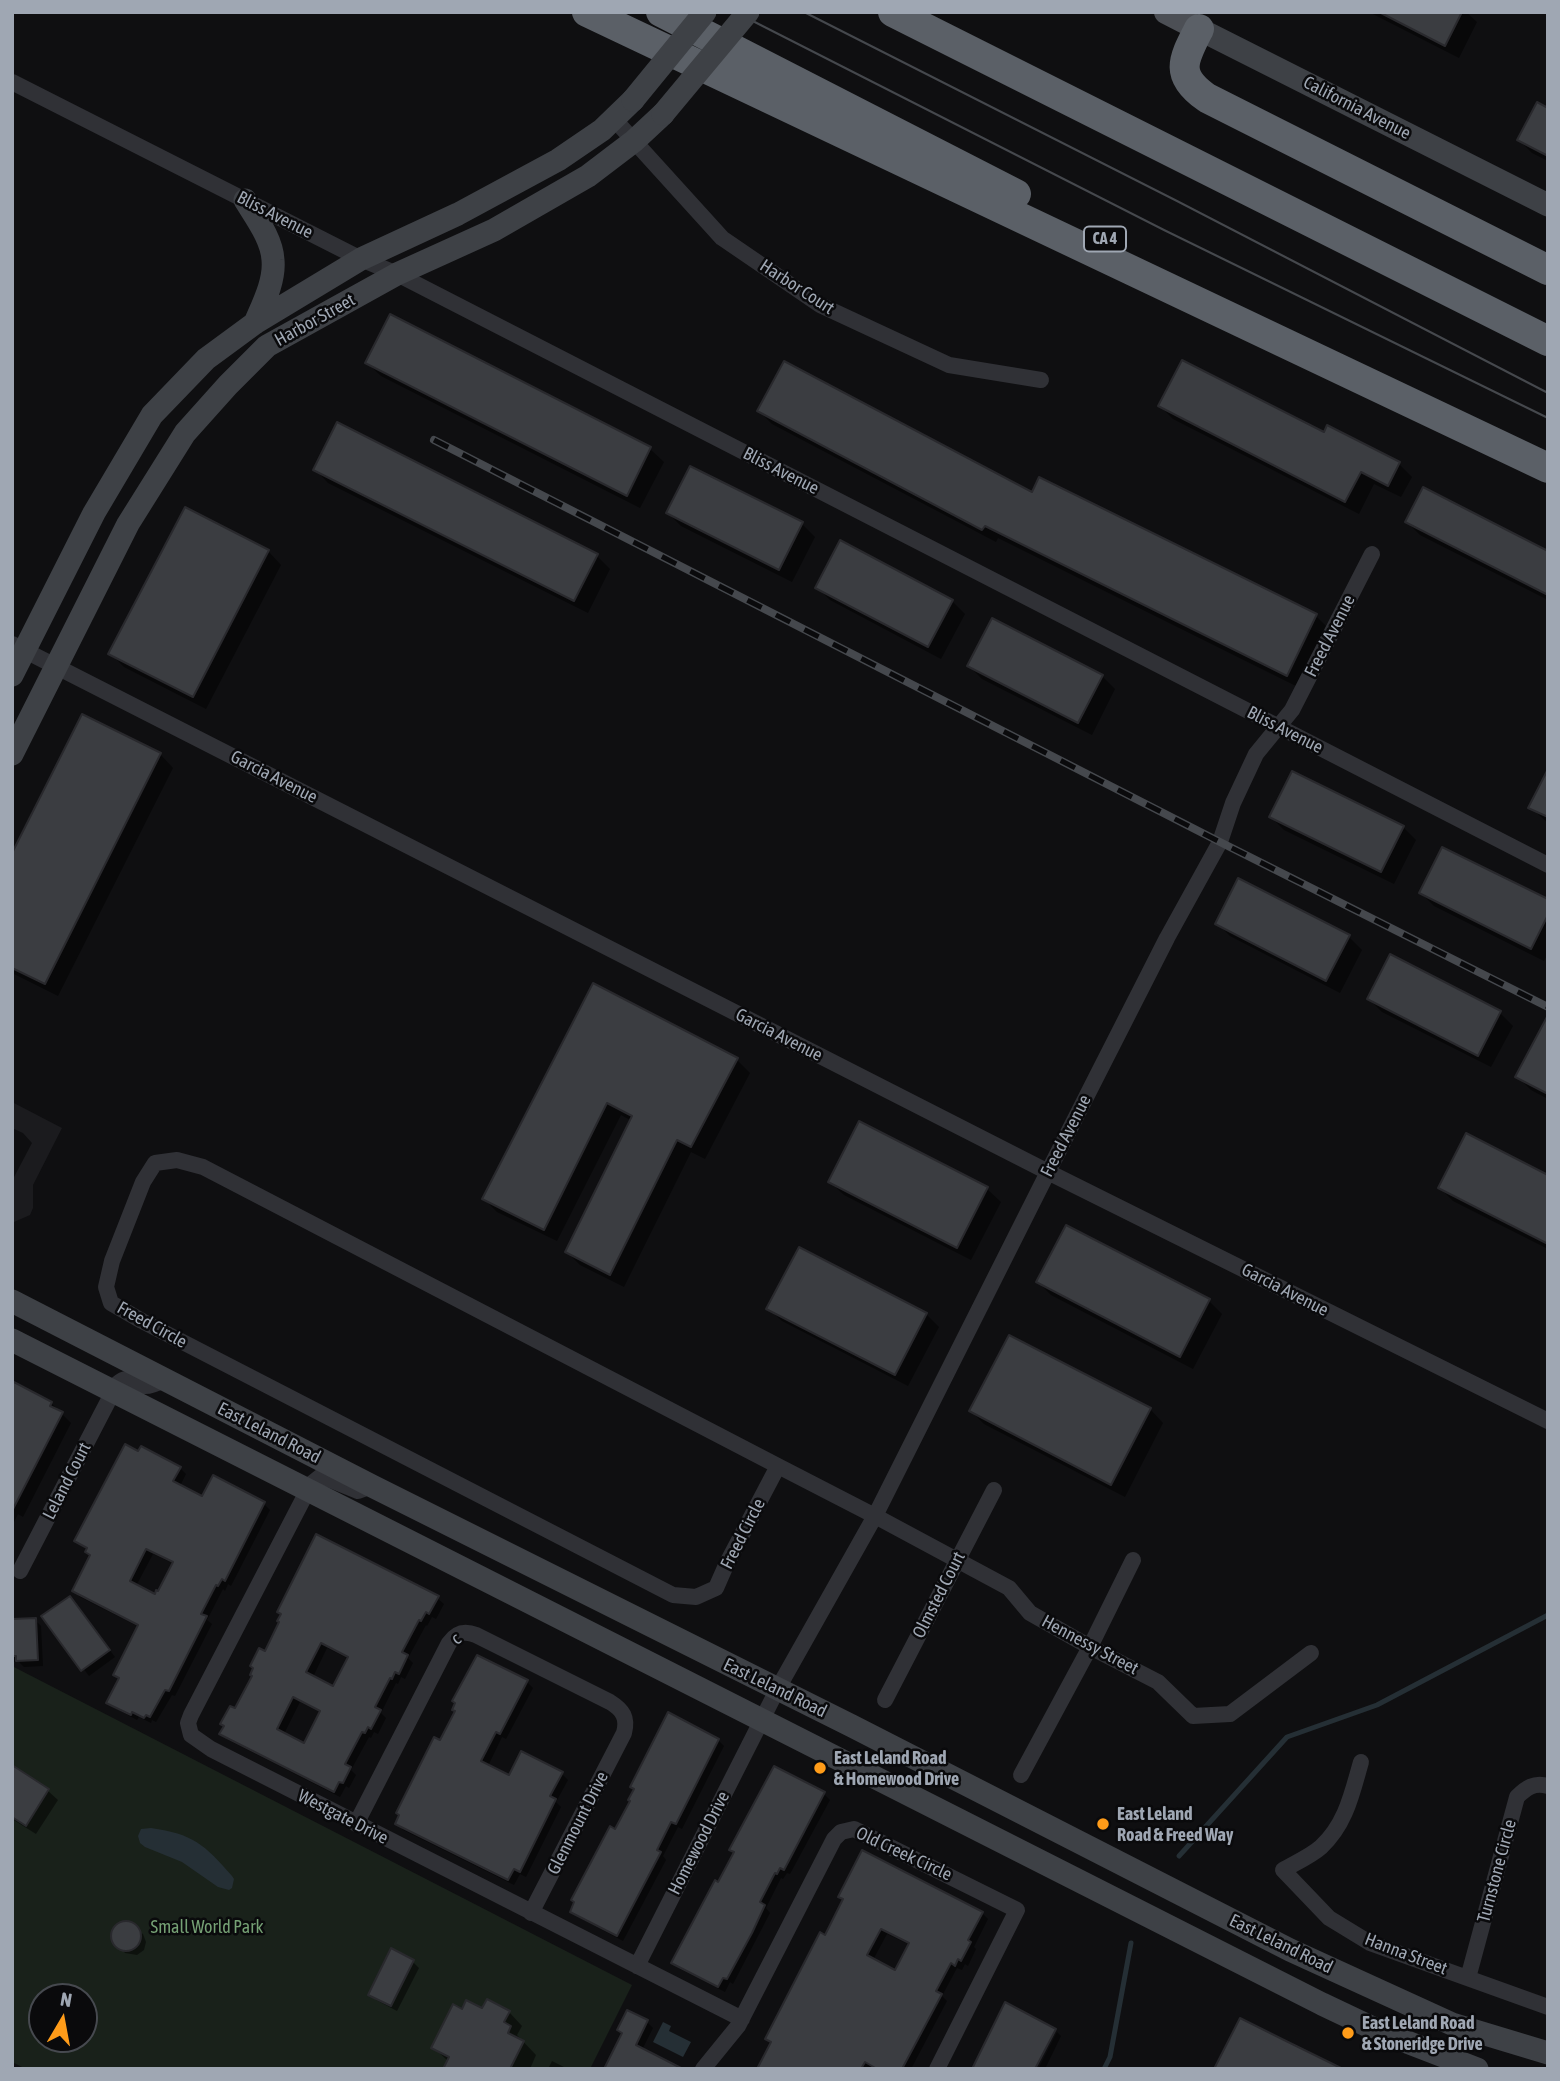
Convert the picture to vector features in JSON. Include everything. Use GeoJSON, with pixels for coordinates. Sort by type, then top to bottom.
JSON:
{"type":"FeatureCollection","features":[{"type":"Feature","properties":{"kind":"highway"},"geometry":{"type":"LineString","coordinates":[[587,12],[1548,467]]}},
{"type":"Feature","properties":{"kind":"highway","name":"CA 4"},"geometry":{"type":"LineString","coordinates":[[662,12],[1548,467]]}},
{"type":"Feature","properties":{"kind":"highway"},"geometry":{"type":"LineString","coordinates":[[893,12],[1548,341]]}},
{"type":"Feature","properties":{"kind":"highway"},"geometry":{"type":"LineString","coordinates":[[1199,29],[1184,65],[1189,84],[1207,98],[1548,270]]}},
{"type":"Feature","properties":{"kind":"main road","name":"Harbor Street"},"geometry":{"type":"LineString","coordinates":[[12,675],[18,647],[152,415],[206,359],[255,323],[361,259],[458,214],[558,160],[614,119],[633,100],[705,12]]}},
{"type":"Feature","properties":{"kind":"main road","name":"Harbor Street"},"geometry":{"type":"LineString","coordinates":[[12,754],[128,524],[185,433],[228,385],[267,346],[397,274],[494,230],[588,176],[634,141],[663,114],[748,12]]}},
{"type":"Feature","properties":{"kind":"main road","name":"California Avenue"},"geometry":{"type":"LineString","coordinates":[[1166,12],[1548,205]]}},
{"type":"Feature","properties":{"kind":"main road"},"geometry":{"type":"LineString","coordinates":[[246,200],[266,236],[274,260],[269,291],[255,323]]}},
{"type":"Feature","properties":{"kind":"main road","name":"East Leland Road"},"geometry":{"type":"LineString","coordinates":[[12,1301],[1290,1950],[1452,2024],[1548,2053]]}},
{"type":"Feature","properties":{"kind":"main road","name":"East Leland Road"},"geometry":{"type":"LineString","coordinates":[[12,1340],[1343,2014],[1412,2045],[1476,2069]]}},
{"type":"Feature","properties":{"kind":"street","name":"Bliss Avenue"},"geometry":{"type":"LineString","coordinates":[[12,82],[361,259],[397,274],[1548,865]]}},
{"type":"Feature","properties":{"kind":"street","name":"Harbor Court"},"geometry":{"type":"LineString","coordinates":[[614,119],[722,238],[820,306],[948,365],[1041,380]]}},
{"type":"Feature","properties":{"kind":"street","name":"Freed Avenue"},"geometry":{"type":"LineString","coordinates":[[762,1720],[875,1516],[1167,938],[1220,842],[1233,803],[1256,754],[1292,710],[1372,554]]}},
{"type":"Feature","properties":{"kind":"street","name":"Garcia Avenue"},"geometry":{"type":"LineString","coordinates":[[18,647],[1048,1172],[1548,1421]]}},
{"type":"Feature","properties":{"kind":"street","name":"Freed Circle"},"geometry":{"type":"LineString","coordinates":[[778,1466],[716,1588],[696,1597],[673,1595],[111,1303],[106,1287],[113,1261],[143,1182],[155,1163],[177,1160],[203,1167],[875,1516]]}},
{"type":"Feature","properties":{"kind":"street"},"geometry":{"type":"LineString","coordinates":[[114,1391],[120,1381],[125,1379],[144,1386],[166,1379]]}},
{"type":"Feature","properties":{"kind":"street","name":"Leland Court"},"geometry":{"type":"LineString","coordinates":[[20,1571],[114,1391]]}},
{"type":"Feature","properties":{"kind":"street"},"geometry":{"type":"LineString","coordinates":[[307,1490],[314,1480],[321,1476],[358,1491],[372,1486]]}},
{"type":"Feature","properties":{"kind":"street","name":"Westgate Drive"},"geometry":{"type":"LineString","coordinates":[[307,1490],[191,1715],[188,1723],[194,1739],[742,2019]]}},
{"type":"Feature","properties":{"kind":"street","name":"Olmsted Court"},"geometry":{"type":"LineString","coordinates":[[885,1700],[994,1490]]}},
{"type":"Feature","properties":{"kind":"street","name":"Hennessy Street"},"geometry":{"type":"LineString","coordinates":[[875,1516],[1009,1588],[1030,1613],[1158,1682],[1193,1716],[1230,1714],[1311,1653]]}},
{"type":"Feature","properties":{"kind":"street"},"geometry":{"type":"LineString","coordinates":[[1021,1774],[1090,1647],[1133,1560]]}},
{"type":"Feature","properties":{"kind":"street","name":"c"},"geometry":{"type":"LineString","coordinates":[[356,1824],[449,1643],[463,1632],[476,1634],[610,1702],[624,1715],[624,1733]]}},
{"type":"Feature","properties":{"kind":"street","name":"Homewood Drive"},"geometry":{"type":"LineString","coordinates":[[637,1966],[762,1720]]}},
{"type":"Feature","properties":{"kind":"street","name":"Glenmount Drive"},"geometry":{"type":"LineString","coordinates":[[531,1913],[624,1733]]}},
{"type":"Feature","properties":{"kind":"street","name":"Hanna Street"},"geometry":{"type":"LineString","coordinates":[[1361,1762],[1350,1803],[1340,1825],[1320,1848],[1283,1870],[1329,1918],[1370,1943],[1548,2007]]}},
{"type":"Feature","properties":{"kind":"street","name":"Turnstone Circle"},"geometry":{"type":"LineString","coordinates":[[1468,1978],[1517,1797],[1527,1787],[1548,1786]]}},
{"type":"Feature","properties":{"kind":"street","name":"Old Creek Circle"},"geometry":{"type":"LineString","coordinates":[[703,2069],[733,2034],[742,2019],[834,1839],[841,1832],[855,1829],[1017,1910],[937,2069]]}},
{"type":"Feature","properties":{"kind":"shaded area"},"geometry":{"type":"Polygon","coordinates":[[[12,1102],[62,1128],[33,1185],[33,1208],[30,1215],[12,1225],[12,1102]]]}},
{"type":"Feature","properties":{"kind":"shaded area"},"geometry":{"type":"Polygon","coordinates":[[[151,1828],[188,1837],[197,1842],[232,1876],[232,1888],[229,1890],[218,1887],[182,1862],[145,1847],[138,1836],[141,1829],[151,1828]]]}},
{"type":"Feature","properties":{"kind":"shaded area"},"geometry":{"type":"Polygon","coordinates":[[[663,2022],[671,2026],[669,2031],[691,2042],[683,2057],[653,2042],[663,2022]]]}},
{"type":"Feature","properties":{"kind":"green space","name":"Small World Park"},"geometry":{"type":"Polygon","coordinates":[[[12,1666],[632,1985],[590,2069],[26,2069],[12,2062],[12,1666]]]}},
{"type":"Feature","properties":{"kind":"building"},"geometry":{"type":"Polygon","coordinates":[[[1379,12],[1462,12],[1445,46],[1379,12]]]}},
{"type":"Feature","properties":{"kind":"building"},"geometry":{"type":"Polygon","coordinates":[[[1537,102],[1548,108],[1548,156],[1517,140],[1537,102]]]}},
{"type":"Feature","properties":{"kind":"building"},"geometry":{"type":"Polygon","coordinates":[[[390,314],[651,447],[627,496],[365,363],[390,314]]]}},
{"type":"Feature","properties":{"kind":"building"},"geometry":{"type":"Polygon","coordinates":[[[1182,360],[1324,432],[1327,425],[1400,462],[1388,486],[1361,472],[1345,502],[1158,406],[1182,360]]]}},
{"type":"Feature","properties":{"kind":"building"},"geometry":{"type":"Polygon","coordinates":[[[784,361],[1032,492],[1039,477],[1317,614],[1287,676],[985,526],[982,530],[757,411],[784,361]]]}},
{"type":"Feature","properties":{"kind":"building"},"geometry":{"type":"Polygon","coordinates":[[[337,422],[598,554],[574,601],[313,470],[337,422]]]}},
{"type":"Feature","properties":{"kind":"building"},"geometry":{"type":"Polygon","coordinates":[[[690,466],[803,522],[779,570],[666,513],[690,466]]]}},
{"type":"Feature","properties":{"kind":"building"},"geometry":{"type":"Polygon","coordinates":[[[1423,487],[1548,551],[1548,595],[1405,522],[1423,487]]]}},
{"type":"Feature","properties":{"kind":"building"},"geometry":{"type":"Polygon","coordinates":[[[185,507],[269,550],[193,697],[108,654],[185,507]]]}},
{"type":"Feature","properties":{"kind":"building"},"geometry":{"type":"Polygon","coordinates":[[[840,540],[953,600],[928,647],[815,588],[840,540]]]}},
{"type":"Feature","properties":{"kind":"building"},"geometry":{"type":"Polygon","coordinates":[[[992,618],[1103,675],[1078,723],[967,666],[992,618]]]}},
{"type":"Feature","properties":{"kind":"building"},"geometry":{"type":"Polygon","coordinates":[[[82,714],[161,753],[45,984],[12,968],[12,853],[82,714]]]}},
{"type":"Feature","properties":{"kind":"building"},"geometry":{"type":"Polygon","coordinates":[[[1548,769],[1548,817],[1528,808],[1548,769]]]}},
{"type":"Feature","properties":{"kind":"building"},"geometry":{"type":"Polygon","coordinates":[[[1292,771],[1404,826],[1381,872],[1269,817],[1292,771]]]}},
{"type":"Feature","properties":{"kind":"building"},"geometry":{"type":"Polygon","coordinates":[[[1442,847],[1548,899],[1548,915],[1531,949],[1419,893],[1442,847]]]}},
{"type":"Feature","properties":{"kind":"building"},"geometry":{"type":"Polygon","coordinates":[[[1238,878],[1350,935],[1326,981],[1215,924],[1238,878]]]}},
{"type":"Feature","properties":{"kind":"building"},"geometry":{"type":"Polygon","coordinates":[[[1390,954],[1501,1011],[1478,1056],[1367,999],[1390,954]]]}},
{"type":"Feature","properties":{"kind":"building"},"geometry":{"type":"Polygon","coordinates":[[[593,983],[738,1058],[691,1147],[677,1140],[610,1275],[565,1252],[632,1116],[607,1103],[544,1230],[482,1199],[593,983]]]}},
{"type":"Feature","properties":{"kind":"building"},"geometry":{"type":"Polygon","coordinates":[[[1548,1015],[1548,1094],[1515,1077],[1548,1015]]]}},
{"type":"Feature","properties":{"kind":"building"},"geometry":{"type":"Polygon","coordinates":[[[859,1121],[988,1187],[957,1248],[828,1182],[859,1121]]]}},
{"type":"Feature","properties":{"kind":"building"},"geometry":{"type":"Polygon","coordinates":[[[1466,1133],[1548,1175],[1548,1244],[1438,1188],[1466,1133]]]}},
{"type":"Feature","properties":{"kind":"building"},"geometry":{"type":"Polygon","coordinates":[[[1066,1225],[1210,1299],[1180,1357],[1036,1282],[1066,1225]]]}},
{"type":"Feature","properties":{"kind":"building"},"geometry":{"type":"Polygon","coordinates":[[[799,1247],[927,1313],[895,1375],[766,1309],[799,1247]]]}},
{"type":"Feature","properties":{"kind":"building"},"geometry":{"type":"Polygon","coordinates":[[[1009,1335],[1151,1408],[1111,1485],[969,1411],[1009,1335]]]}},
{"type":"Feature","properties":{"kind":"building"},"geometry":{"type":"Polygon","coordinates":[[[12,1381],[52,1402],[50,1406],[63,1412],[12,1511],[12,1381]]]}},
{"type":"Feature","properties":{"kind":"building"},"geometry":{"type":"Polygon","coordinates":[[[125,1444],[138,1451],[141,1446],[181,1467],[173,1481],[202,1496],[213,1475],[265,1502],[225,1581],[222,1579],[218,1586],[216,1585],[201,1614],[207,1616],[169,1691],[165,1690],[150,1717],[146,1715],[144,1718],[132,1712],[131,1715],[106,1703],[119,1678],[113,1675],[138,1625],[72,1591],[90,1555],[85,1552],[87,1548],[74,1541],[125,1444]],[[146,1549],[130,1581],[155,1594],[173,1562],[146,1549]]]}},
{"type":"Feature","properties":{"kind":"building"},"geometry":{"type":"Polygon","coordinates":[[[316,1534],[439,1596],[429,1614],[426,1612],[421,1621],[419,1620],[402,1652],[408,1655],[399,1674],[395,1672],[392,1679],[390,1678],[375,1707],[381,1710],[371,1729],[368,1727],[365,1733],[362,1732],[345,1764],[351,1767],[343,1783],[339,1782],[334,1792],[219,1734],[224,1726],[220,1724],[230,1706],[235,1708],[252,1676],[250,1675],[253,1668],[250,1666],[259,1648],[265,1651],[279,1622],[277,1621],[281,1614],[277,1612],[316,1534]],[[321,1643],[306,1672],[333,1686],[348,1657],[321,1643]],[[293,1697],[277,1729],[304,1743],[320,1711],[293,1697]]]}},
{"type":"Feature","properties":{"kind":"building"},"geometry":{"type":"Polygon","coordinates":[[[70,1596],[110,1650],[81,1671],[41,1616],[70,1596]]]}},
{"type":"Feature","properties":{"kind":"building"},"geometry":{"type":"Polygon","coordinates":[[[36,1618],[38,1660],[16,1661],[16,1656],[12,1656],[12,1619],[36,1618]]]}},
{"type":"Feature","properties":{"kind":"building"},"geometry":{"type":"Polygon","coordinates":[[[477,1655],[528,1680],[500,1734],[496,1732],[481,1761],[509,1775],[521,1751],[563,1772],[550,1796],[556,1799],[520,1872],[514,1869],[508,1880],[395,1824],[399,1815],[396,1813],[434,1737],[440,1740],[455,1711],[452,1710],[455,1703],[452,1701],[477,1655]]]}},
{"type":"Feature","properties":{"kind":"building"},"geometry":{"type":"Polygon","coordinates":[[[668,1712],[719,1739],[676,1824],[671,1822],[657,1850],[661,1852],[617,1936],[570,1912],[574,1902],[571,1900],[610,1826],[615,1829],[630,1801],[628,1800],[634,1789],[630,1787],[668,1712]]]}},
{"type":"Feature","properties":{"kind":"building"},"geometry":{"type":"Polygon","coordinates":[[[12,1765],[49,1789],[26,1826],[12,1817],[12,1765]]]}},
{"type":"Feature","properties":{"kind":"building"},"geometry":{"type":"Polygon","coordinates":[[[774,1766],[825,1792],[784,1870],[780,1868],[777,1874],[775,1873],[760,1902],[765,1905],[752,1933],[727,1979],[723,1978],[718,1987],[671,1963],[715,1880],[718,1882],[734,1852],[729,1850],[774,1766]]]}},
{"type":"Feature","properties":{"kind":"building"},"geometry":{"type":"Polygon","coordinates":[[[862,1850],[983,1912],[968,1940],[971,1942],[961,1961],[958,1959],[955,1966],[951,1963],[936,1991],[942,1994],[902,2069],[877,2069],[865,2062],[861,2069],[757,2069],[771,2042],[765,2039],[820,1932],[825,1935],[843,1899],[838,1897],[862,1850]],[[881,1929],[867,1955],[895,1970],[909,1943],[881,1929]]]}},
{"type":"Feature","properties":{"kind":"building"},"geometry":{"type":"Polygon","coordinates":[[[126,1921],[136,1926],[141,1936],[136,1946],[126,1951],[116,1946],[111,1936],[116,1926],[126,1921]]]}},
{"type":"Feature","properties":{"kind":"building"},"geometry":{"type":"Polygon","coordinates":[[[391,1948],[414,1960],[391,2006],[368,1995],[391,1948]]]}},
{"type":"Feature","properties":{"kind":"building"},"geometry":{"type":"Polygon","coordinates":[[[487,1999],[510,2011],[504,2022],[511,2026],[508,2033],[524,2041],[510,2069],[443,2069],[449,2057],[431,2048],[453,2004],[462,2009],[466,2000],[482,2008],[487,1999]]]}},
{"type":"Feature","properties":{"kind":"building"},"geometry":{"type":"Polygon","coordinates":[[[1005,2002],[1056,2029],[1035,2069],[972,2069],[1005,2002]]]}},
{"type":"Feature","properties":{"kind":"building"},"geometry":{"type":"Polygon","coordinates":[[[627,2010],[648,2020],[636,2045],[683,2069],[604,2069],[622,2033],[617,2030],[627,2010]]]}},
{"type":"Feature","properties":{"kind":"building"},"geometry":{"type":"Polygon","coordinates":[[[1240,2018],[1282,2039],[1343,2069],[1214,2069],[1240,2018]]]}},
{"type":"Feature","properties":{"kind":"waterway"},"geometry":{"type":"LineString","coordinates":[[1179,1856],[1287,1737],[1377,1705],[1548,1615]]}},
{"type":"Feature","properties":{"kind":"waterway"},"geometry":{"type":"LineString","coordinates":[[1104,2069],[1110,2057],[1131,1943]]}},
{"type":"Feature","properties":{"kind":"tram line"},"geometry":{"type":"LineString","coordinates":[[735,12],[1164,230],[1548,418]]}},
{"type":"Feature","properties":{"kind":"tram line"},"geometry":{"type":"LineString","coordinates":[[804,12],[1548,393]]}},
{"type":"Feature","properties":{"kind":"railway"},"geometry":{"type":"LineString","coordinates":[[434,440],[1548,1007]]}},
{"type":"Feature","properties":{"kind":"place","name":"East Leland Road & Homewood Drive"},"geometry":{"type":"Point","coordinates":[820,1768]}},
{"type":"Feature","properties":{"kind":"place","name":"East Leland Road & Freed Way"},"geometry":{"type":"Point","coordinates":[1103,1824]}},
{"type":"Feature","properties":{"kind":"place","name":"East Leland Road & Stoneridge Drive"},"geometry":{"type":"Point","coordinates":[1348,2033]}}]}
